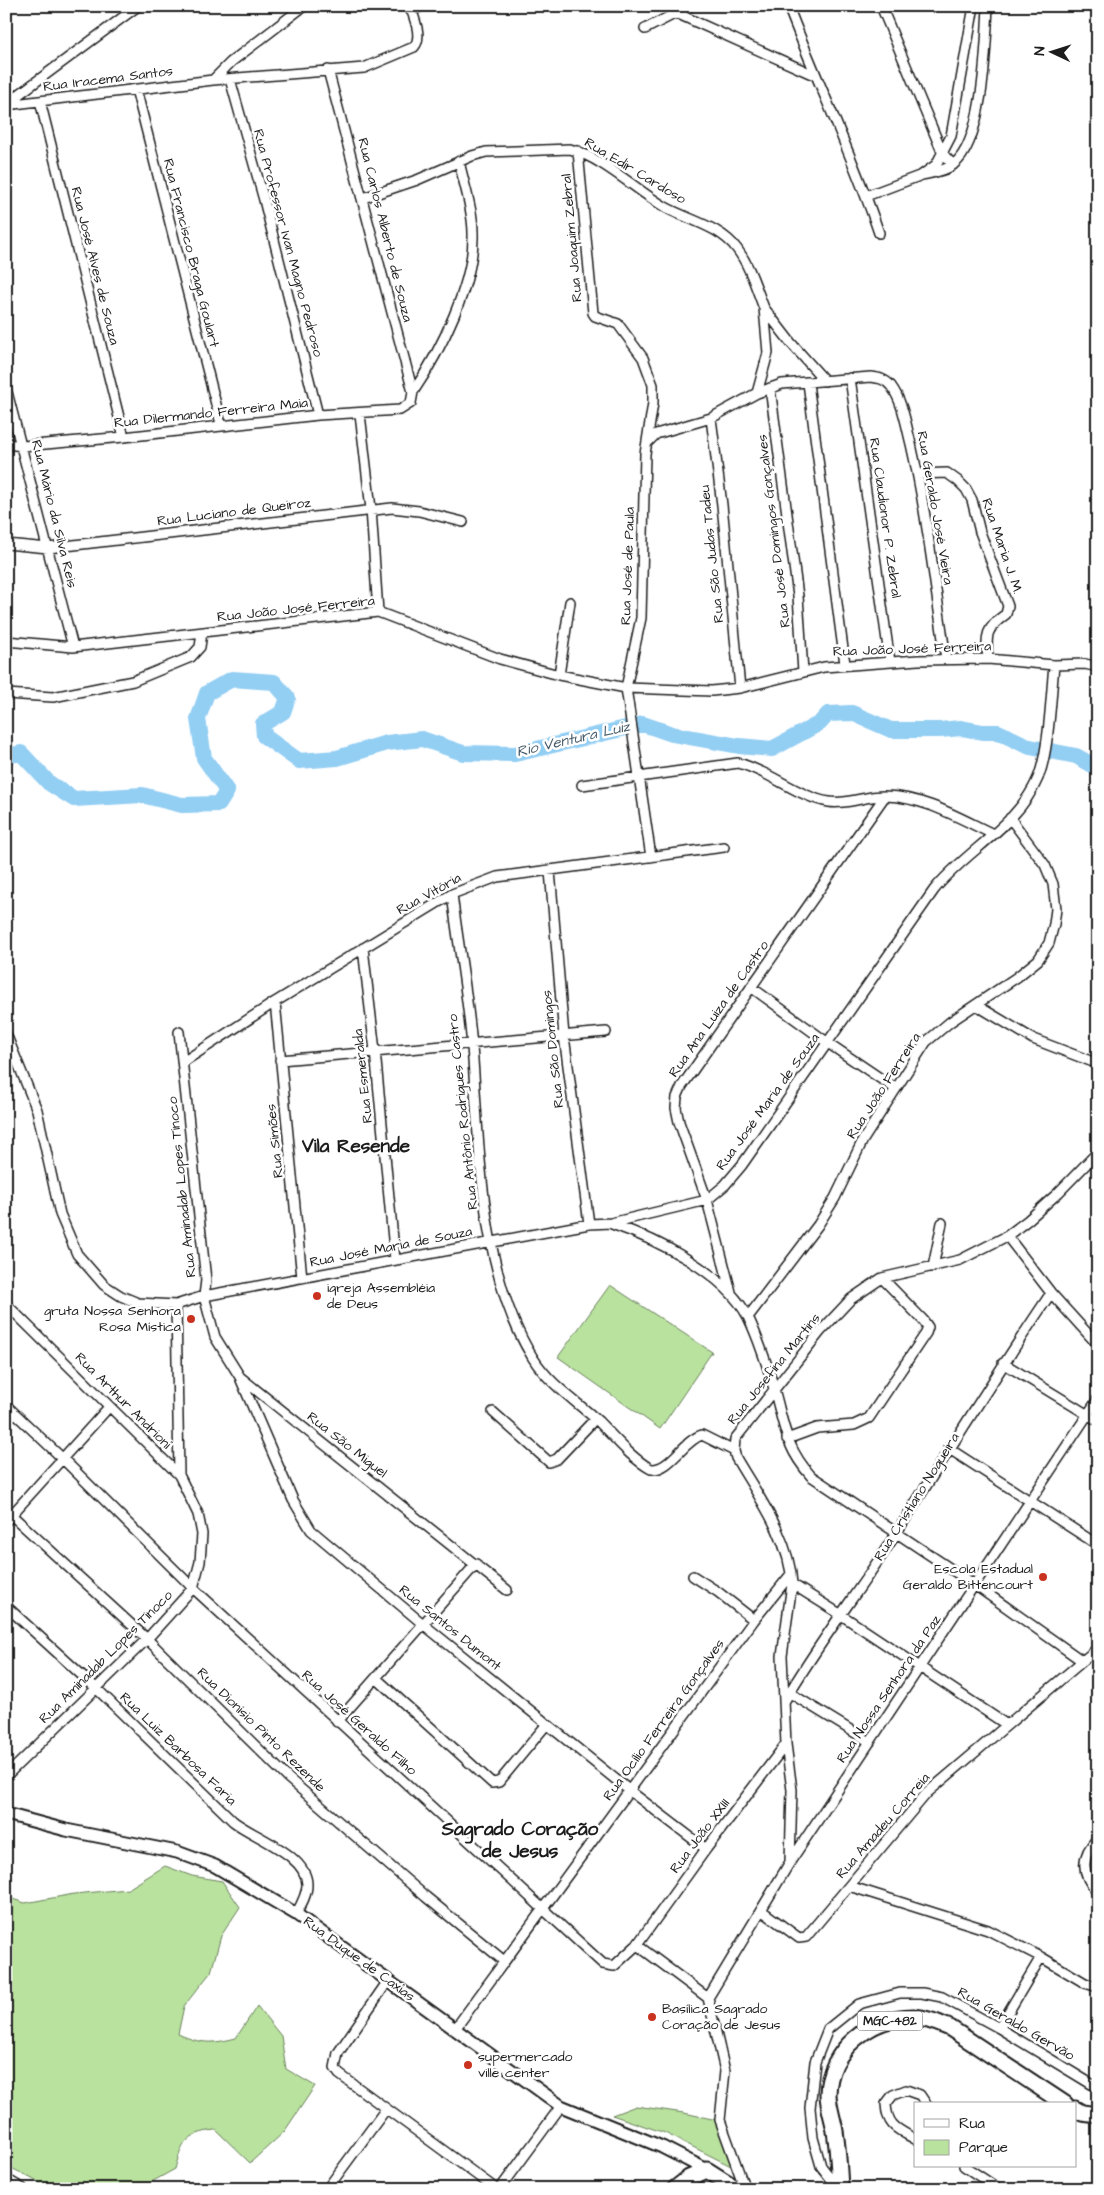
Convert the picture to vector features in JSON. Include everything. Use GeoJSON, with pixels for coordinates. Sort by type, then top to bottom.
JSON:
{"type":"FeatureCollection","features":[{"type":"Feature","properties":{"kind":"highway","name":"MGC-482"},"geometry":{"type":"LineString","coordinates":[[840,2189],[838,2151],[828,2095],[830,2077],[839,2058],[851,2042],[864,2030],[879,2023],[913,2018],[931,2020],[950,2028],[1062,2102]]}},
{"type":"Feature","properties":{"kind":"highway"},"geometry":{"type":"LineString","coordinates":[[1076,2110],[1082,2113],[1098,2115]]}},
{"type":"Feature","properties":{"kind":"highway"},"geometry":{"type":"LineString","coordinates":[[675,2189],[689,2178],[707,2170]]}},
{"type":"Feature","properties":{"kind":"highway","name":"Rua Duque de Caxias"},"geometry":{"type":"LineString","coordinates":[[707,2170],[737,2189]]}},
{"type":"Feature","properties":{"kind":"street"},"geometry":{"type":"LineString","coordinates":[[6,104],[138,6]]}},
{"type":"Feature","properties":{"kind":"street"},"geometry":{"type":"LineString","coordinates":[[213,80],[232,62],[304,6]]}},
{"type":"Feature","properties":{"kind":"street"},"geometry":{"type":"LineString","coordinates":[[411,8],[422,6]]}},
{"type":"Feature","properties":{"kind":"street"},"geometry":{"type":"LineString","coordinates":[[645,29],[690,6]]}},
{"type":"Feature","properties":{"kind":"street"},"geometry":{"type":"LineString","coordinates":[[788,6],[814,75],[866,196],[879,233]]}},
{"type":"Feature","properties":{"kind":"street"},"geometry":{"type":"LineString","coordinates":[[880,6],[943,154],[953,166]]}},
{"type":"Feature","properties":{"kind":"street"},"geometry":{"type":"LineString","coordinates":[[922,175],[936,165],[951,136],[974,6]]}},
{"type":"Feature","properties":{"kind":"street"},"geometry":{"type":"LineString","coordinates":[[866,196],[922,175],[953,166],[965,151],[977,111],[983,78],[988,6]]}},
{"type":"Feature","properties":{"kind":"street","name":"Rua Iracema Santos"},"geometry":{"type":"LineString","coordinates":[[6,104],[213,80],[371,66],[414,47],[418,40],[418,35],[411,8]]}},
{"type":"Feature","properties":{"kind":"street"},"geometry":{"type":"LineString","coordinates":[[676,13],[814,75]]}},
{"type":"Feature","properties":{"kind":"street","name":"Rua Carlos Alberto de Souza"},"geometry":{"type":"LineString","coordinates":[[328,70],[413,395]]}},
{"type":"Feature","properties":{"kind":"street","name":"Rua Professor Ivan Magno Pedroso"},"geometry":{"type":"LineString","coordinates":[[230,79],[264,200],[318,414]]}},
{"type":"Feature","properties":{"kind":"street","name":"Rua Francisco Braga Goulart"},"geometry":{"type":"LineString","coordinates":[[136,89],[221,424]]}},
{"type":"Feature","properties":{"kind":"street","name":"Rua José Alves de Souza"},"geometry":{"type":"LineString","coordinates":[[40,101],[124,437]]}},
{"type":"Feature","properties":{"kind":"street","name":"Rua Edir Cardoso"},"geometry":{"type":"LineString","coordinates":[[363,198],[417,180],[472,156],[497,151],[563,148],[578,151],[619,175],[663,206],[717,232],[728,240],[737,249],[748,268],[764,308]]}},
{"type":"Feature","properties":{"kind":"street","name":"Rua Joaquim Zebral"},"geometry":{"type":"LineString","coordinates":[[578,151],[593,313],[595,316],[618,324],[639,351],[647,366],[654,394],[647,444]]}},
{"type":"Feature","properties":{"kind":"street"},"geometry":{"type":"LineString","coordinates":[[413,395],[447,330],[467,280],[471,261],[473,230],[459,161]]}},
{"type":"Feature","properties":{"kind":"street"},"geometry":{"type":"LineString","coordinates":[[764,308],[791,343],[825,381]]}},
{"type":"Feature","properties":{"kind":"street"},"geometry":{"type":"LineString","coordinates":[[757,393],[768,352],[764,308]]}},
{"type":"Feature","properties":{"kind":"street","name":"Rua Geraldo José Vieira"},"geometry":{"type":"LineString","coordinates":[[647,444],[656,434],[711,418],[757,393],[782,384],[850,378],[880,378],[891,386],[904,417],[918,474],[946,659]]}},
{"type":"Feature","properties":{"kind":"street","name":"Rua Claudionor P. Zebral"},"geometry":{"type":"LineString","coordinates":[[850,378],[868,490],[890,662]]}},
{"type":"Feature","properties":{"kind":"street"},"geometry":{"type":"LineString","coordinates":[[808,383],[845,664]]}},
{"type":"Feature","properties":{"kind":"street","name":"Rua Mário da Silva Reis"},"geometry":{"type":"LineString","coordinates":[[6,388],[73,647]]}},
{"type":"Feature","properties":{"kind":"street","name":"Rua José Domingos Gonçalves"},"geometry":{"type":"LineString","coordinates":[[770,388],[798,596],[803,672]]}},
{"type":"Feature","properties":{"kind":"street","name":"Rua Dilermando Ferreira Maia"},"geometry":{"type":"LineString","coordinates":[[6,444],[22,446],[124,437],[318,414],[360,414],[400,410],[411,403],[413,395]]}},
{"type":"Feature","properties":{"kind":"street"},"geometry":{"type":"LineString","coordinates":[[360,414],[371,509],[378,612]]}},
{"type":"Feature","properties":{"kind":"street","name":"Rua São Judas Tadeu"},"geometry":{"type":"LineString","coordinates":[[711,418],[722,505],[740,688]]}},
{"type":"Feature","properties":{"kind":"street","name":"Rua José de Paula"},"geometry":{"type":"LineString","coordinates":[[647,444],[641,618],[626,688],[651,856]]}},
{"type":"Feature","properties":{"kind":"street","name":"Rua Maria J. M."},"geometry":{"type":"LineString","coordinates":[[918,474],[940,472],[952,476],[966,489],[972,500],[980,532],[1008,606],[1006,614],[992,624],[988,630],[988,659]]}},
{"type":"Feature","properties":{"kind":"street","name":"Rua Luciano de Queiroz"},"geometry":{"type":"LineString","coordinates":[[6,544],[48,548],[371,509],[406,508],[463,522]]}},
{"type":"Feature","properties":{"kind":"street"},"geometry":{"type":"LineString","coordinates":[[559,675],[570,602]]}},
{"type":"Feature","properties":{"kind":"street","name":"Rua João José Ferreira"},"geometry":{"type":"LineString","coordinates":[[6,641],[73,647],[378,612],[481,652],[559,675],[626,688],[695,692],[740,688],[803,672],[845,664],[946,659],[988,659],[1054,664],[1085,664],[1098,667]]}},
{"type":"Feature","properties":{"kind":"street"},"geometry":{"type":"LineString","coordinates":[[6,694],[53,697],[133,681],[191,657],[200,647],[202,633]]}},
{"type":"Feature","properties":{"kind":"street","name":"Rua José Maria de Souza"},"geometry":{"type":"LineString","coordinates":[[204,1296],[589,1224],[611,1223],[707,1200],[725,1185],[742,1164],[947,873],[1010,818],[1031,791],[1039,777],[1043,758],[1054,664]]}},
{"type":"Feature","properties":{"kind":"street"},"geometry":{"type":"LineString","coordinates":[[582,785],[729,762],[756,767],[827,802],[848,802],[885,796],[902,797],[922,802],[993,834]]}},
{"type":"Feature","properties":{"kind":"street","name":"Rua Ana Luiza de Castro"},"geometry":{"type":"LineString","coordinates":[[731,1292],[707,1200],[676,1108],[677,1097],[682,1086],[885,796]]}},
{"type":"Feature","properties":{"kind":"street","name":"Rua João Ferreira"},"geometry":{"type":"LineString","coordinates":[[748,1317],[818,1225],[835,1198],[863,1140],[926,1042],[950,1022],[1038,960],[1048,943],[1056,909],[1053,884],[1045,864],[1010,818]]}},
{"type":"Feature","properties":{"kind":"street","name":"Rua Vitória"},"geometry":{"type":"LineString","coordinates":[[183,1062],[275,1002],[452,894],[497,877],[724,847]]}},
{"type":"Feature","properties":{"kind":"street","name":"Rua São Domingos"},"geometry":{"type":"LineString","coordinates":[[550,871],[564,1036],[589,1224]]}},
{"type":"Feature","properties":{"kind":"street","name":"Rua Antônio Rodrigues Castro"},"geometry":{"type":"LineString","coordinates":[[452,894],[472,1044],[481,1166],[491,1242],[511,1316],[534,1360],[552,1381],[651,1469],[661,1468],[692,1440],[702,1435],[734,1451]]}},
{"type":"Feature","properties":{"kind":"street","name":"Rua Esmeralda"},"geometry":{"type":"LineString","coordinates":[[363,948],[395,1260]]}},
{"type":"Feature","properties":{"kind":"street"},"geometry":{"type":"LineString","coordinates":[[751,987],[828,1043],[896,1088]]}},
{"type":"Feature","properties":{"kind":"street","name":"Rua Simões"},"geometry":{"type":"LineString","coordinates":[[275,1002],[302,1278]]}},
{"type":"Feature","properties":{"kind":"street"},"geometry":{"type":"LineString","coordinates":[[976,1005],[1033,1039],[1092,1062]]}},
{"type":"Feature","properties":{"kind":"street","name":"Rua Aminadab Lopes Tinoco"},"geometry":{"type":"LineString","coordinates":[[6,1776],[147,1640],[193,1588],[200,1562],[202,1534],[198,1514],[179,1475],[176,1305],[204,1296],[206,1270],[179,1032]]}},
{"type":"Feature","properties":{"kind":"street"},"geometry":{"type":"LineString","coordinates":[[280,1060],[606,1032]]}},
{"type":"Feature","properties":{"kind":"street"},"geometry":{"type":"LineString","coordinates":[[6,1034],[37,1110],[60,1214],[77,1254],[104,1285],[121,1296],[138,1303],[176,1305]]}},
{"type":"Feature","properties":{"kind":"street","name":"Rua Josefina Martins"},"geometry":{"type":"LineString","coordinates":[[734,1451],[735,1439],[820,1332],[850,1299],[882,1278],[960,1260],[1007,1236],[1058,1194],[1098,1152]]}},
{"type":"Feature","properties":{"kind":"street"},"geometry":{"type":"LineString","coordinates":[[611,1223],[636,1232],[667,1248],[704,1271],[731,1292],[748,1317],[774,1388],[786,1439],[802,1466],[811,1476],[975,1585],[1081,1660]]}},
{"type":"Feature","properties":{"kind":"street"},"geometry":{"type":"LineString","coordinates":[[933,1267],[942,1223]]}},
{"type":"Feature","properties":{"kind":"street"},"geometry":{"type":"LineString","coordinates":[[1007,1236],[1051,1293],[1098,1345]]}},
{"type":"Feature","properties":{"kind":"street"},"geometry":{"type":"LineString","coordinates":[[786,1439],[817,1428],[854,1425],[869,1418],[926,1333],[928,1327],[923,1320],[882,1278]]}},
{"type":"Feature","properties":{"kind":"street","name":"Rua Cristiano Nogueira"},"geometry":{"type":"LineString","coordinates":[[784,1702],[840,1614],[896,1533],[948,1448],[1051,1293]]}},
{"type":"Feature","properties":{"kind":"street","name":"Rua São Miguel"},"geometry":{"type":"LineString","coordinates":[[204,1296],[215,1337],[240,1377],[507,1590]]}},
{"type":"Feature","properties":{"kind":"street","name":"Rua Arthur Andrioni"},"geometry":{"type":"LineString","coordinates":[[6,1304],[179,1475]]}},
{"type":"Feature","properties":{"kind":"street"},"geometry":{"type":"LineString","coordinates":[[1003,1364],[1098,1421]]}},
{"type":"Feature","properties":{"kind":"street","name":"Rua Santos Dumont"},"geometry":{"type":"LineString","coordinates":[[240,1377],[293,1500],[311,1530],[423,1624],[630,1791],[706,1849]]}},
{"type":"Feature","properties":{"kind":"street","name":"Rua Nossa Senhora da Paz"},"geometry":{"type":"LineString","coordinates":[[708,1998],[790,1862],[1098,1399]]}},
{"type":"Feature","properties":{"kind":"street","name":"Rua José Geraldo Filho"},"geometry":{"type":"LineString","coordinates":[[6,1405],[193,1588],[603,1964],[614,1966],[620,1963],[637,1945]]}},
{"type":"Feature","properties":{"kind":"street"},"geometry":{"type":"LineString","coordinates":[[8,1515],[110,1407]]}},
{"type":"Feature","properties":{"kind":"street"},"geometry":{"type":"LineString","coordinates":[[493,1412],[549,1462],[557,1460],[595,1419]]}},
{"type":"Feature","properties":{"kind":"street"},"geometry":{"type":"LineString","coordinates":[[948,1448],[1098,1545]]}},
{"type":"Feature","properties":{"kind":"street"},"geometry":{"type":"LineString","coordinates":[[734,1451],[782,1544],[791,1574],[792,1584],[782,1656],[786,1744],[792,1790],[793,1823],[790,1862]]}},
{"type":"Feature","properties":{"kind":"street","name":"Rua Dionísio Pinto Rezende"},"geometry":{"type":"LineString","coordinates":[[8,1515],[147,1640],[288,1778],[426,1898],[504,1961]]}},
{"type":"Feature","properties":{"kind":"street"},"geometry":{"type":"LineString","coordinates":[[337,1722],[476,1564]]}},
{"type":"Feature","properties":{"kind":"street","name":"Rua Ocílio Ferreira Gonçalves"},"geometry":{"type":"LineString","coordinates":[[455,2029],[754,1620],[791,1574]]}},
{"type":"Feature","properties":{"kind":"street"},"geometry":{"type":"LineString","coordinates":[[694,1576],[754,1620]]}},
{"type":"Feature","properties":{"kind":"street"},"geometry":{"type":"LineString","coordinates":[[792,1584],[920,1666],[1006,1725]]}},
{"type":"Feature","properties":{"kind":"street","name":"Rua Luiz Barbosa Faria"},"geometry":{"type":"LineString","coordinates":[[6,1606],[97,1688],[232,1821],[286,1854],[302,1867],[308,1886],[296,1914]]}},
{"type":"Feature","properties":{"kind":"street","name":"Rua Amadeu Correia"},"geometry":{"type":"LineString","coordinates":[[761,1910],[799,1938],[806,1937],[927,1793],[1081,1660],[1098,1648]]}},
{"type":"Feature","properties":{"kind":"street"},"geometry":{"type":"LineString","coordinates":[[376,1678],[492,1783],[499,1782],[547,1724]]}},
{"type":"Feature","properties":{"kind":"street"},"geometry":{"type":"LineString","coordinates":[[790,1693],[870,1742]]}},
{"type":"Feature","properties":{"kind":"street","name":"Rua João XXIII"},"geometry":{"type":"LineString","coordinates":[[637,1945],[706,1849],[786,1744]]}},
{"type":"Feature","properties":{"kind":"street","name":"Rua Duque de Caxias"},"geometry":{"type":"LineString","coordinates":[[6,1814],[66,1830],[197,1858],[237,1878],[296,1914],[561,2106],[662,2147],[707,2170]]}},
{"type":"Feature","properties":{"kind":"street"},"geometry":{"type":"LineString","coordinates":[[1097,1840],[1086,1851],[1084,1864],[1089,1884],[1098,1893]]}},
{"type":"Feature","properties":{"kind":"street"},"geometry":{"type":"LineString","coordinates":[[849,1886],[988,1930],[1041,1957],[1085,1983],[1098,1987]]}},
{"type":"Feature","properties":{"kind":"street"},"geometry":{"type":"LineString","coordinates":[[637,1945],[708,1998],[723,2055],[725,2085],[720,2120],[745,2189]]}},
{"type":"Feature","properties":{"kind":"street"},"geometry":{"type":"LineString","coordinates":[[1000,2028],[1041,1957]]}},
{"type":"Feature","properties":{"kind":"street"},"geometry":{"type":"LineString","coordinates":[[388,1980],[338,2053],[335,2061],[335,2068],[339,2074],[386,2109],[498,2189],[561,2106]]}},
{"type":"Feature","properties":{"kind":"street","name":"Rua Geraldo Gervão"},"geometry":{"type":"LineString","coordinates":[[840,2189],[821,2166],[813,2138],[810,2108],[815,2062],[828,2029],[859,2004],[900,1993],[922,1993],[942,1997],[1000,2028],[1098,2088]]}},
{"type":"Feature","properties":{"kind":"street"},"geometry":{"type":"LineString","coordinates":[[914,2138],[896,2128],[886,2118],[886,2104],[893,2095],[906,2090],[920,2095],[925,2102]]}},
{"type":"Feature","properties":{"kind":"street"},"geometry":{"type":"LineString","coordinates":[[326,2189],[386,2109]]}},
{"type":"Feature","properties":{"kind":"street"},"geometry":{"type":"LineString","coordinates":[[687,2160],[691,2170],[689,2178]]}},
{"type":"Feature","properties":{"kind":"street"},"geometry":{"type":"LineString","coordinates":[[967,2168],[1000,2189]]}},
{"type":"Feature","properties":{"kind":"street"},"geometry":{"type":"LineString","coordinates":[[6,2179],[23,2189]]}},
{"type":"Feature","properties":{"kind":"green space"},"geometry":{"type":"Polygon","coordinates":[[[610,1285],[712,1352],[660,1429],[558,1357],[610,1285]]]}},
{"type":"Feature","properties":{"kind":"green space"},"geometry":{"type":"Polygon","coordinates":[[[165,1866],[192,1876],[222,1881],[240,1907],[221,1936],[211,1972],[184,2006],[178,2034],[193,2040],[207,2042],[236,2038],[257,2006],[281,2036],[286,2069],[315,2086],[284,2132],[250,2163],[216,2130],[206,2131],[187,2141],[180,2152],[175,2169],[139,2189],[51,2189],[6,2165],[6,1897],[25,1903],[74,1894],[128,1889],[165,1866]]]}},
{"type":"Feature","properties":{"kind":"green space"},"geometry":{"type":"Polygon","coordinates":[[[636,2106],[717,2120],[733,2167],[665,2133],[612,2115],[636,2106]]]}},
{"type":"Feature","properties":{"kind":"waterway","name":"Rio Ventura Luiz"},"geometry":{"type":"LineString","coordinates":[[6,756],[21,753],[49,783],[74,799],[142,795],[182,805],[219,804],[227,791],[204,758],[198,719],[207,693],[232,679],[274,682],[288,698],[283,712],[263,724],[264,736],[299,761],[337,758],[387,743],[422,739],[463,753],[515,754],[643,724],[672,734],[739,746],[772,749],[820,723],[828,714],[852,713],[891,730],[961,728],[983,732],[998,732],[1030,747],[1076,756],[1098,768]]}},
{"type":"Feature","properties":{"kind":"place","name":"igreja Assembléia de Deus"},"geometry":{"type":"Point","coordinates":[317,1296]}},
{"type":"Feature","properties":{"kind":"place","name":"gruta Nossa Senhora Rosa Mística"},"geometry":{"type":"Point","coordinates":[191,1319]}},
{"type":"Feature","properties":{"kind":"place","name":"Escola Estadual Geraldo Bittencourt"},"geometry":{"type":"Point","coordinates":[1043,1577]}},
{"type":"Feature","properties":{"kind":"place","name":"Basílica Sagrado Coração de Jesus"},"geometry":{"type":"Point","coordinates":[652,2017]}},
{"type":"Feature","properties":{"kind":"place","name":"supermercado ville center"},"geometry":{"type":"Point","coordinates":[468,2065]}},
{"type":"Feature","properties":{"kind":"district","name":"Vila Resende"},"geometry":{"type":"Point","coordinates":[356,1146]}},
{"type":"Feature","properties":{"kind":"district","name":"Sagrado Coração de Jesus"},"geometry":{"type":"Point","coordinates":[520,1840]}}]}
